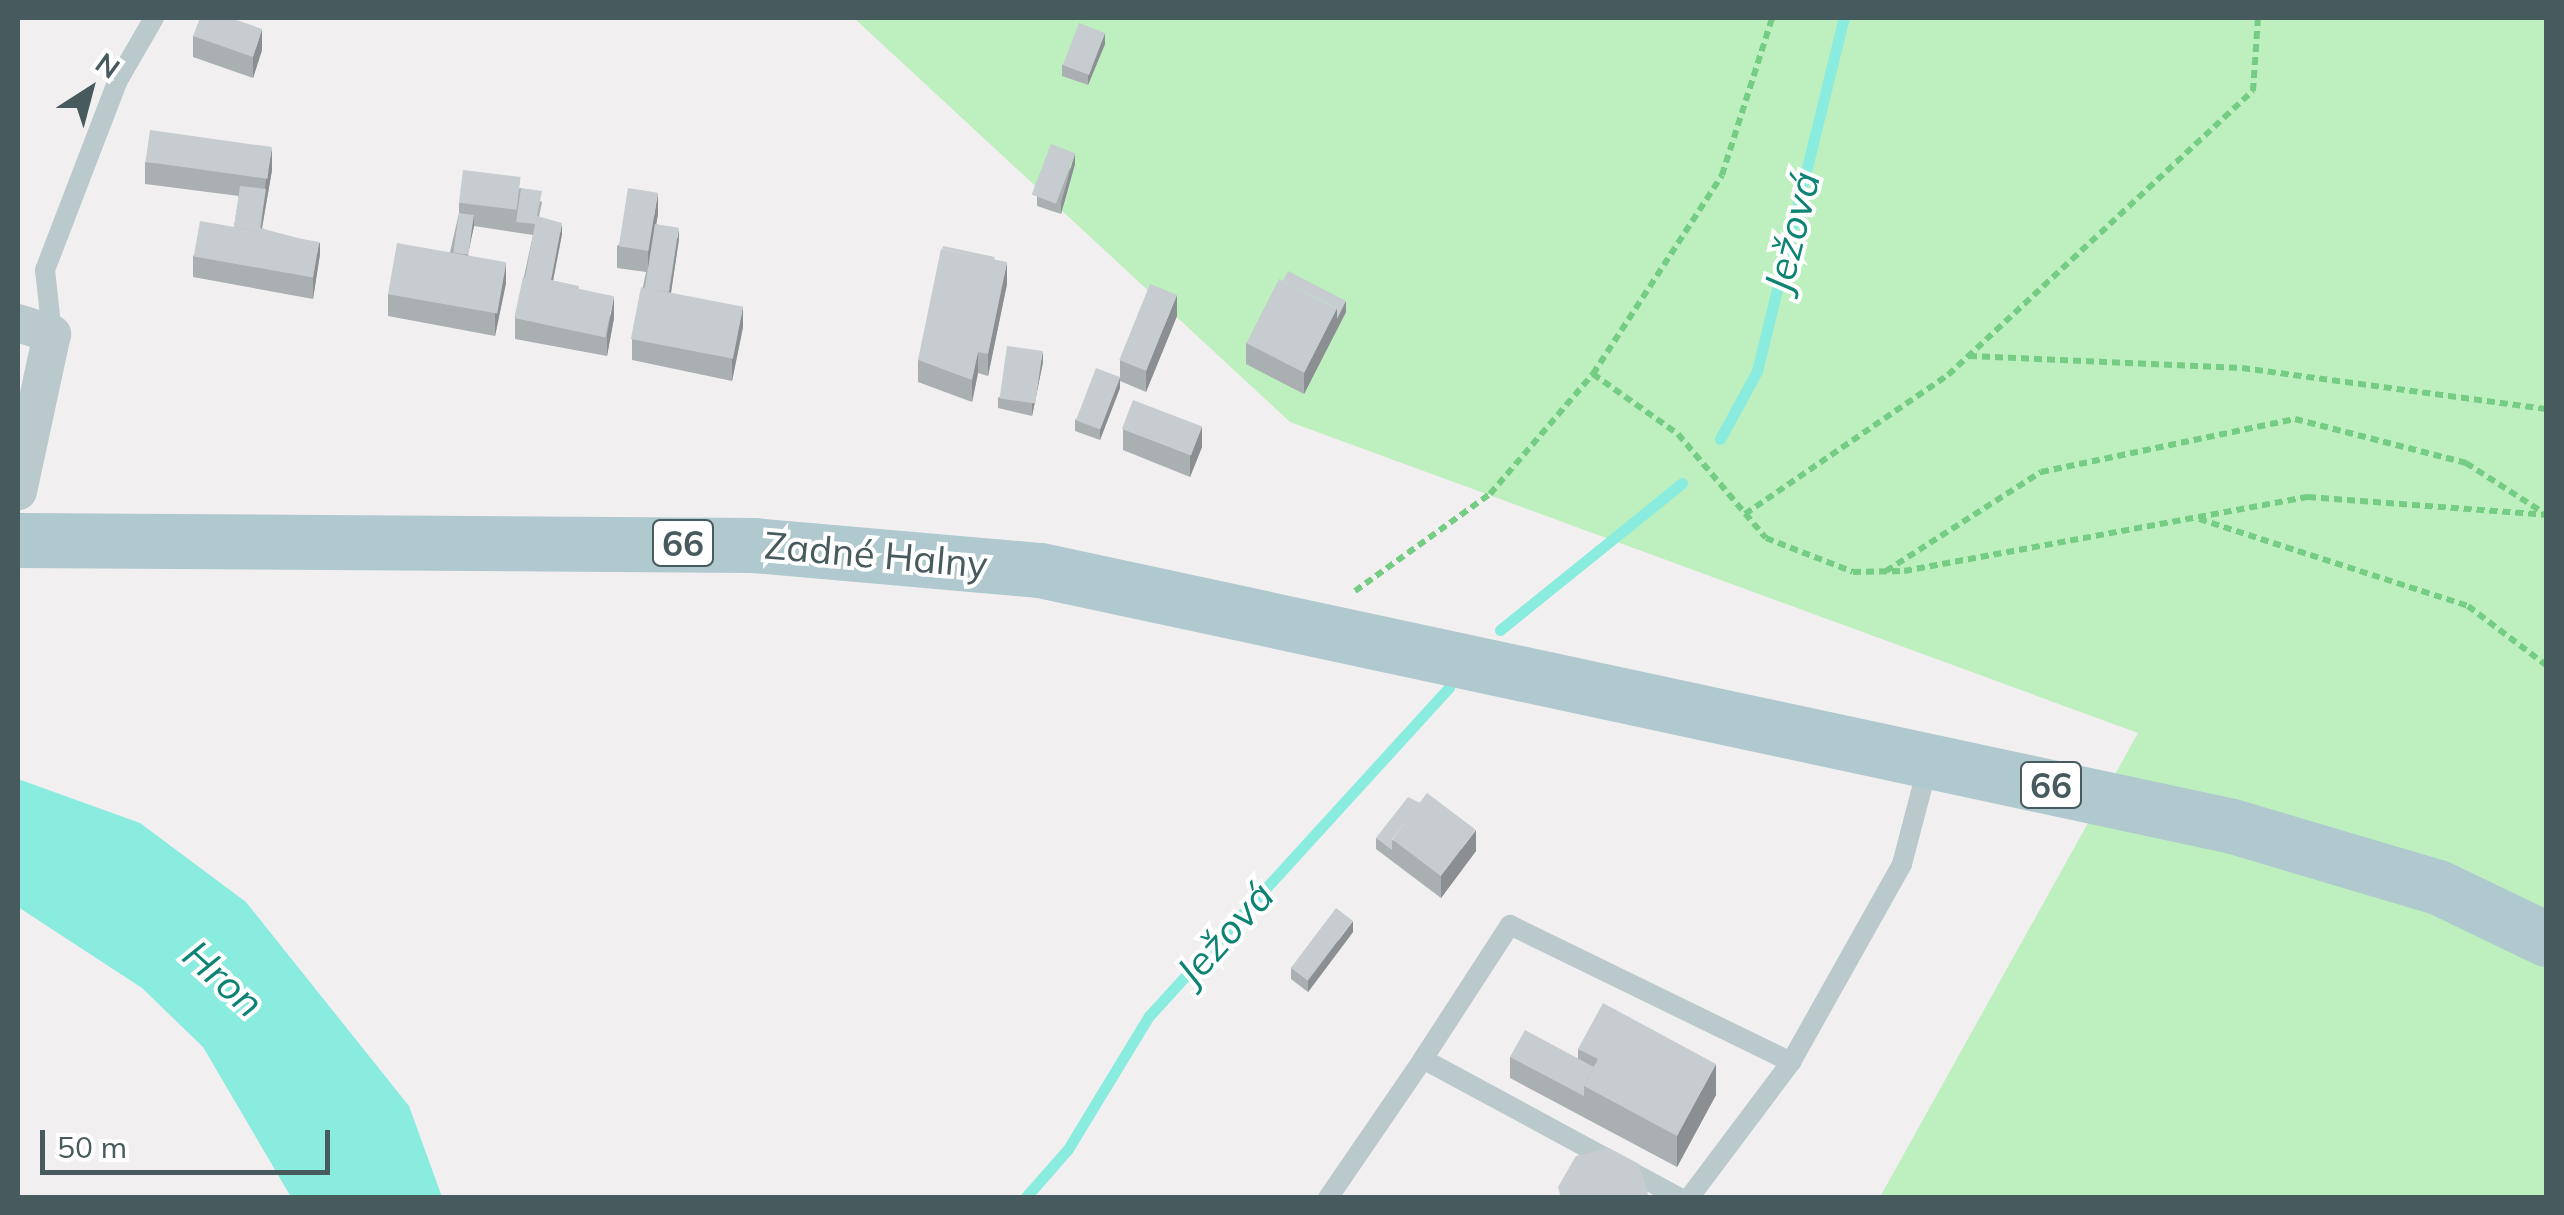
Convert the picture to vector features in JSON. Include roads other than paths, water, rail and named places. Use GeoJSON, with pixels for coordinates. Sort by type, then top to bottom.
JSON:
{"type":"FeatureCollection","features":[{"type":"Feature","properties":{"kind":"main road","name":"Zadné Halny"},"geometry":{"type":"LineString","coordinates":[[18,540],[864,552],[1040,570],[1341,628],[1930,758]]}},
{"type":"Feature","properties":{"kind":"main road","name":"66"},"geometry":{"type":"LineString","coordinates":[[1930,758],[2352,859],[2438,886],[2546,939]]}},
{"type":"Feature","properties":{"kind":"street"},"geometry":{"type":"LineString","coordinates":[[18,491],[35,329]]}},
{"type":"Feature","properties":{"kind":"lane"},"geometry":{"type":"LineString","coordinates":[[35,329],[45,270],[117,82],[154,18]]}},
{"type":"Feature","properties":{"kind":"lane"},"geometry":{"type":"LineString","coordinates":[[1689,1198],[1790,1062],[1902,864],[1930,758]]}},
{"type":"Feature","properties":{"kind":"lane"},"geometry":{"type":"LineString","coordinates":[[1328,1198],[1510,925],[1790,1062]]}},
{"type":"Feature","properties":{"kind":"lane"},"geometry":{"type":"LineString","coordinates":[[1424,1059],[1680,1198]]}},
{"type":"Feature","properties":{"kind":"water","name":"Hron"},"geometry":{"type":"Polygon","coordinates":[[[18,779],[140,823],[246,902],[409,1106],[442,1197],[291,1197],[203,1047],[142,988],[18,907],[18,779]]]}},
{"type":"Feature","properties":{"kind":"waterway","name":"Ježová"},"geometry":{"type":"LineString","coordinates":[[1720,439],[1757,371],[1844,18]]}},
{"type":"Feature","properties":{"kind":"waterway","name":"Ježová"},"geometry":{"type":"LineString","coordinates":[[1500,630],[1682,483]]}},
{"type":"Feature","properties":{"kind":"waterway","name":"Ježová"},"geometry":{"type":"LineString","coordinates":[[1025,1198],[1068,1149],[1149,1016],[1449,687]]}}]}
